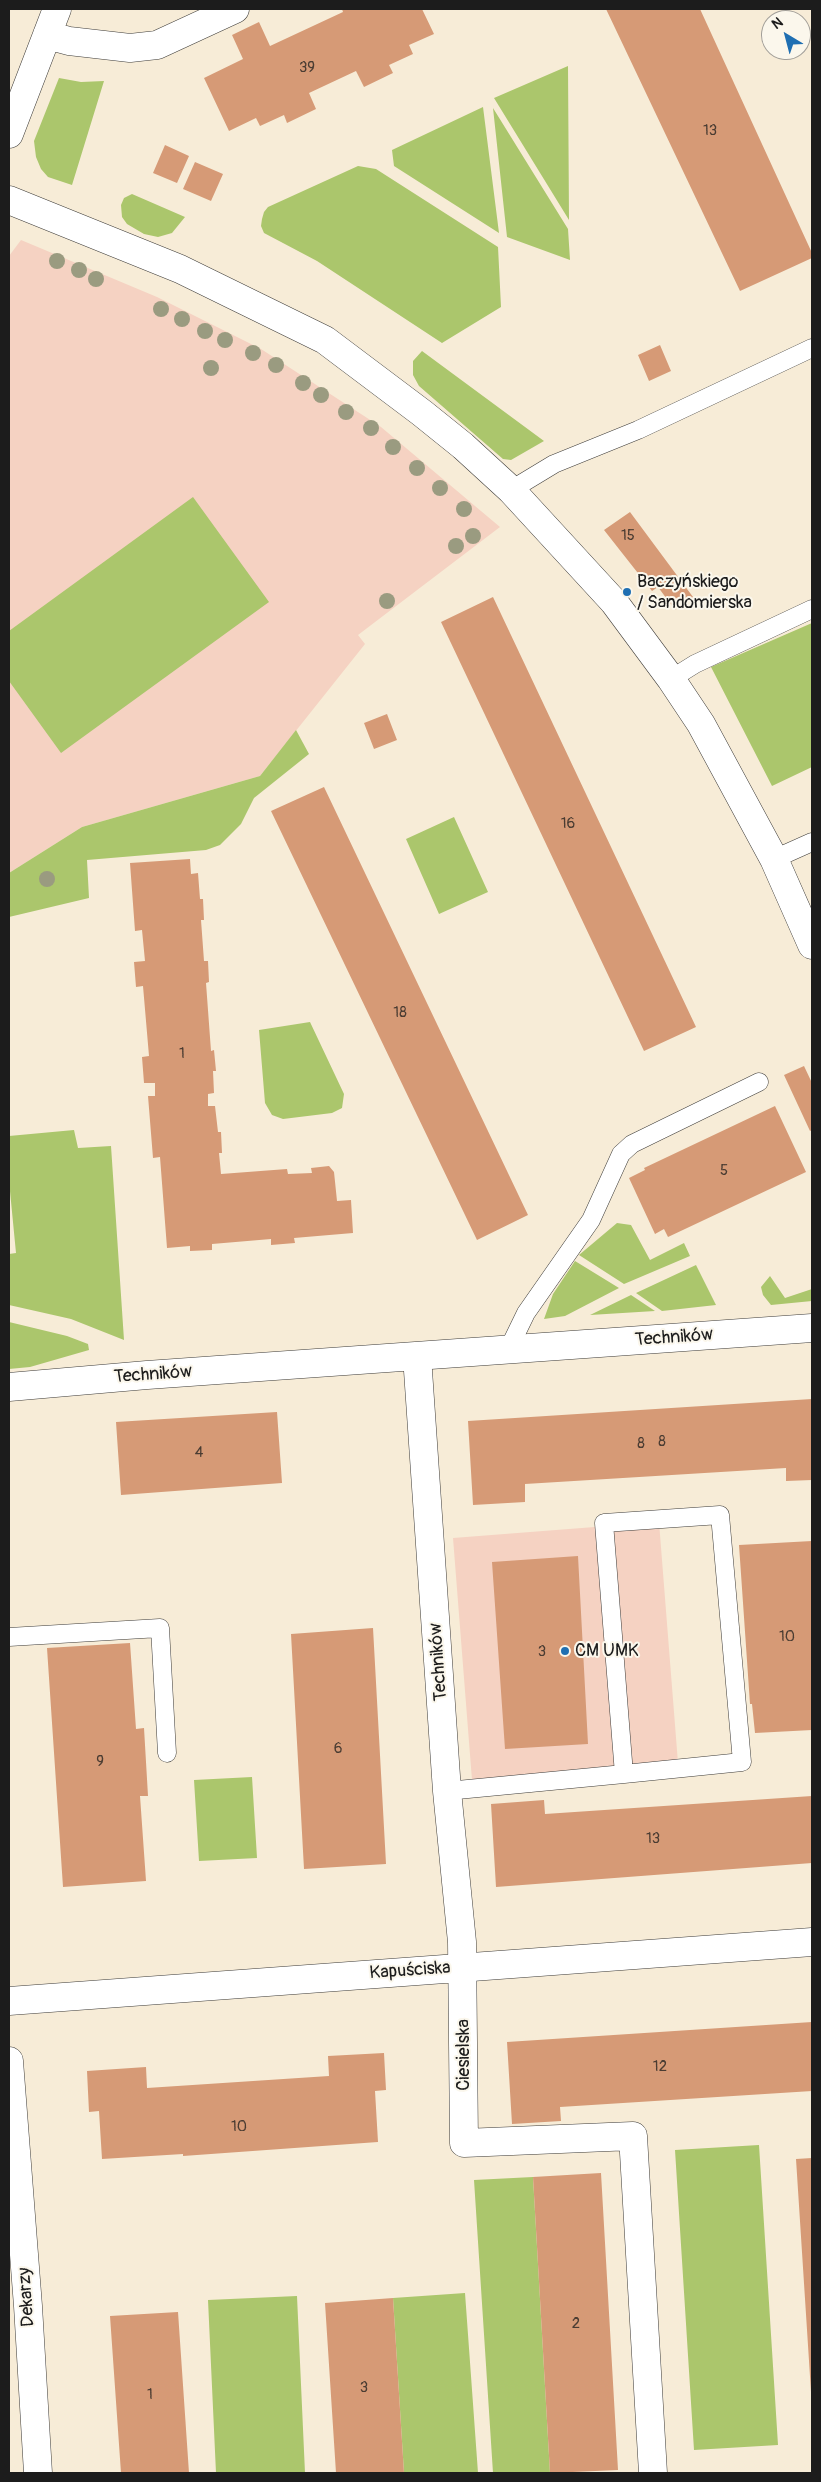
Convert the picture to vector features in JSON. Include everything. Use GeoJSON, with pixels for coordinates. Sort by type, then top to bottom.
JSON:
{"type":"FeatureCollection","features":[{"type":"Feature","properties":{"kind":"street"},"geometry":{"type":"LineString","coordinates":[[9,134],[57,9]]}},
{"type":"Feature","properties":{"kind":"street"},"geometry":{"type":"LineString","coordinates":[[47,34],[69,40],[130,48],[157,45],[235,9]]}},
{"type":"Feature","properties":{"kind":"street"},"geometry":{"type":"LineString","coordinates":[[9,200],[180,269],[324,340],[463,446],[511,490],[614,602],[671,679],[701,724],[774,859],[812,945]]}},
{"type":"Feature","properties":{"kind":"street","name":"Techników"},"geometry":{"type":"LineString","coordinates":[[9,1387],[812,1328]]}},
{"type":"Feature","properties":{"kind":"street","name":"Techników"},"geometry":{"type":"LineString","coordinates":[[416,1356],[463,1967]]}},
{"type":"Feature","properties":{"kind":"street","name":"Kapuściska"},"geometry":{"type":"LineString","coordinates":[[9,2001],[812,1942]]}},
{"type":"Feature","properties":{"kind":"street","name":"Ciesielska"},"geometry":{"type":"LineString","coordinates":[[463,1967],[464,2143],[633,2136],[653,2473]]}},
{"type":"Feature","properties":{"kind":"street","name":"Dekarzy"},"geometry":{"type":"LineString","coordinates":[[9,2061],[28,2306],[38,2473]]}},
{"type":"Feature","properties":{"kind":"lane"},"geometry":{"type":"LineString","coordinates":[[511,490],[554,464],[638,430],[812,348]]}},
{"type":"Feature","properties":{"kind":"lane"},"geometry":{"type":"LineString","coordinates":[[671,679],[695,664],[812,609]]}},
{"type":"Feature","properties":{"kind":"lane"},"geometry":{"type":"LineString","coordinates":[[774,859],[812,842]]}},
{"type":"Feature","properties":{"kind":"lane"},"geometry":{"type":"LineString","coordinates":[[508,1350],[526,1313],[591,1220],[620,1154],[632,1144],[759,1082]]}},
{"type":"Feature","properties":{"kind":"lane"},"geometry":{"type":"LineString","coordinates":[[448,1791],[624,1774],[742,1762],[720,1515],[604,1523],[624,1774]]}},
{"type":"Feature","properties":{"kind":"lane"},"geometry":{"type":"LineString","coordinates":[[9,1637],[160,1628],[167,1753]]}},
{"type":"Feature","properties":{"kind":"shaded area"},"geometry":{"type":"Polygon","coordinates":[[[21,240],[157,297],[261,349],[381,427],[500,527],[358,635],[365,644],[260,776],[82,827],[9,873],[9,256],[21,240]]]}},
{"type":"Feature","properties":{"kind":"shaded area","name":"CM UMK"},"geometry":{"type":"Polygon","coordinates":[[[659,1522],[678,1763],[472,1780],[453,1538],[659,1522]]]}},
{"type":"Feature","properties":{"kind":"green space"},"geometry":{"type":"Polygon","coordinates":[[[568,66],[569,220],[494,98],[568,66]]]}},
{"type":"Feature","properties":{"kind":"green space"},"geometry":{"type":"Polygon","coordinates":[[[59,78],[81,82],[104,81],[72,185],[48,177],[41,169],[36,157],[34,141],[59,78]]]}},
{"type":"Feature","properties":{"kind":"green space"},"geometry":{"type":"Polygon","coordinates":[[[483,107],[499,233],[394,166],[392,150],[483,107]]]}},
{"type":"Feature","properties":{"kind":"green space"},"geometry":{"type":"Polygon","coordinates":[[[493,108],[568,229],[570,260],[507,237],[493,108]]]}},
{"type":"Feature","properties":{"kind":"green space"},"geometry":{"type":"Polygon","coordinates":[[[358,166],[376,169],[498,247],[501,307],[442,343],[317,261],[264,233],[261,226],[262,219],[268,207],[358,166]]]}},
{"type":"Feature","properties":{"kind":"green space"},"geometry":{"type":"Polygon","coordinates":[[[132,194],[185,217],[172,233],[158,237],[144,234],[127,224],[122,217],[121,205],[124,198],[132,194]]]}},
{"type":"Feature","properties":{"kind":"green space"},"geometry":{"type":"Polygon","coordinates":[[[422,351],[544,441],[511,460],[503,459],[419,386],[413,375],[413,361],[422,351]]]}},
{"type":"Feature","properties":{"kind":"green space"},"geometry":{"type":"Polygon","coordinates":[[[193,497],[269,602],[61,753],[9,681],[9,631],[193,497]]]}},
{"type":"Feature","properties":{"kind":"green space"},"geometry":{"type":"Polygon","coordinates":[[[812,623],[812,767],[772,786],[711,667],[812,623]]]}},
{"type":"Feature","properties":{"kind":"green space"},"geometry":{"type":"Polygon","coordinates":[[[296,730],[309,754],[254,798],[241,824],[220,845],[206,850],[87,860],[89,898],[9,917],[9,873],[82,827],[260,776],[296,730]]]}},
{"type":"Feature","properties":{"kind":"green space"},"geometry":{"type":"Polygon","coordinates":[[[454,817],[488,892],[439,914],[406,839],[454,817]]]}},
{"type":"Feature","properties":{"kind":"green space"},"geometry":{"type":"Polygon","coordinates":[[[310,1022],[344,1094],[342,1108],[332,1113],[283,1119],[272,1115],[265,1103],[259,1030],[310,1022]]]}},
{"type":"Feature","properties":{"kind":"green space"},"geometry":{"type":"Polygon","coordinates":[[[74,1130],[78,1148],[111,1146],[124,1340],[71,1319],[9,1305],[9,1254],[16,1253],[9,1181],[9,1136],[74,1130]]]}},
{"type":"Feature","properties":{"kind":"green space"},"geometry":{"type":"Polygon","coordinates":[[[617,1223],[631,1225],[650,1260],[684,1243],[690,1256],[624,1284],[579,1255],[617,1223]]]}},
{"type":"Feature","properties":{"kind":"green space"},"geometry":{"type":"Polygon","coordinates":[[[575,1261],[619,1288],[565,1316],[544,1319],[553,1294],[575,1261]]]}},
{"type":"Feature","properties":{"kind":"green space"},"geometry":{"type":"Polygon","coordinates":[[[696,1265],[716,1305],[662,1311],[636,1293],[696,1265]]]}},
{"type":"Feature","properties":{"kind":"green space"},"geometry":{"type":"Polygon","coordinates":[[[770,1276],[785,1298],[812,1289],[812,1301],[771,1305],[763,1295],[761,1287],[770,1276]]]}},
{"type":"Feature","properties":{"kind":"green space"},"geometry":{"type":"Polygon","coordinates":[[[631,1295],[655,1311],[590,1315],[631,1295]]]}},
{"type":"Feature","properties":{"kind":"green space"},"geometry":{"type":"Polygon","coordinates":[[[9,1322],[67,1336],[88,1344],[89,1350],[30,1367],[9,1369],[9,1322]]]}},
{"type":"Feature","properties":{"kind":"green space"},"geometry":{"type":"Polygon","coordinates":[[[252,1777],[257,1858],[199,1861],[194,1780],[252,1777]]]}},
{"type":"Feature","properties":{"kind":"green space"},"geometry":{"type":"Polygon","coordinates":[[[759,2145],[778,2445],[694,2450],[675,2150],[759,2145]]]}},
{"type":"Feature","properties":{"kind":"green space"},"geometry":{"type":"Polygon","coordinates":[[[533,2177],[550,2473],[493,2473],[474,2180],[533,2177]]]}},
{"type":"Feature","properties":{"kind":"green space"},"geometry":{"type":"Polygon","coordinates":[[[465,2293],[478,2473],[404,2473],[393,2298],[465,2293]]]}},
{"type":"Feature","properties":{"kind":"green space"},"geometry":{"type":"Polygon","coordinates":[[[297,2296],[305,2473],[216,2473],[208,2300],[297,2296]]]}},
{"type":"Feature","properties":{"kind":"building"},"geometry":{"type":"Polygon","coordinates":[[[342,9],[422,9],[434,34],[409,45],[413,54],[389,65],[393,73],[364,87],[356,71],[309,93],[316,109],[287,123],[284,115],[260,126],[256,118],[229,131],[204,78],[243,59],[232,35],[259,22],[270,46],[343,12],[342,9]]]}},
{"type":"Feature","properties":{"kind":"building"},"geometry":{"type":"Polygon","coordinates":[[[606,9],[700,9],[812,253],[812,258],[740,291],[606,9]]]}},
{"type":"Feature","properties":{"kind":"building"},"geometry":{"type":"Polygon","coordinates":[[[165,145],[189,156],[177,183],[153,173],[165,145]]]}},
{"type":"Feature","properties":{"kind":"building"},"geometry":{"type":"Polygon","coordinates":[[[195,162],[223,174],[211,201],[183,189],[195,162]]]}},
{"type":"Feature","properties":{"kind":"building"},"geometry":{"type":"Polygon","coordinates":[[[660,345],[671,371],[649,381],[638,355],[660,345]]]}},
{"type":"Feature","properties":{"kind":"building"},"geometry":{"type":"Polygon","coordinates":[[[630,512],[693,597],[675,610],[658,587],[652,591],[604,530],[630,512]]]}},
{"type":"Feature","properties":{"kind":"building"},"geometry":{"type":"Polygon","coordinates":[[[493,597],[696,1027],[644,1051],[441,622],[493,597]]]}},
{"type":"Feature","properties":{"kind":"building"},"geometry":{"type":"Polygon","coordinates":[[[387,714],[397,740],[374,749],[364,723],[387,714]]]}},
{"type":"Feature","properties":{"kind":"building"},"geometry":{"type":"Polygon","coordinates":[[[324,787],[528,1215],[477,1240],[271,811],[324,787]]]}},
{"type":"Feature","properties":{"kind":"building"},"geometry":{"type":"Polygon","coordinates":[[[190,859],[191,874],[198,873],[200,899],[203,899],[204,920],[201,920],[204,961],[208,961],[209,982],[206,983],[211,1051],[214,1050],[216,1071],[213,1071],[214,1093],[208,1094],[208,1106],[215,1106],[218,1132],[221,1132],[222,1153],[219,1153],[221,1174],[287,1169],[288,1174],[312,1173],[311,1168],[329,1166],[334,1172],[337,1201],[351,1200],[353,1233],[294,1238],[295,1243],[271,1245],[271,1239],[212,1244],[212,1250],[190,1251],[190,1246],[167,1248],[160,1157],[153,1158],[148,1096],[155,1096],[155,1083],[144,1083],[142,1057],[149,1056],[143,986],[136,987],[134,962],[145,961],[142,930],[135,931],[130,863],[190,859]]]}},
{"type":"Feature","properties":{"kind":"building"},"geometry":{"type":"Polygon","coordinates":[[[804,1066],[812,1083],[812,1130],[810,1131],[784,1075],[804,1066]]]}},
{"type":"Feature","properties":{"kind":"building"},"geometry":{"type":"Polygon","coordinates":[[[775,1106],[806,1172],[668,1237],[664,1229],[655,1234],[629,1178],[645,1170],[644,1168],[775,1106]]]}},
{"type":"Feature","properties":{"kind":"building"},"geometry":{"type":"Polygon","coordinates":[[[812,1399],[812,1480],[786,1481],[786,1468],[525,1484],[525,1502],[473,1505],[468,1421],[812,1399]]]}},
{"type":"Feature","properties":{"kind":"building"},"geometry":{"type":"Polygon","coordinates":[[[277,1412],[282,1483],[121,1495],[116,1422],[277,1412]]]}},
{"type":"Feature","properties":{"kind":"building"},"geometry":{"type":"Polygon","coordinates":[[[812,1541],[812,1730],[755,1733],[752,1704],[750,1704],[739,1545],[812,1541]]]}},
{"type":"Feature","properties":{"kind":"building"},"geometry":{"type":"Polygon","coordinates":[[[578,1556],[588,1744],[505,1749],[492,1562],[578,1556]]]}},
{"type":"Feature","properties":{"kind":"building"},"geometry":{"type":"Polygon","coordinates":[[[373,1628],[386,1864],[304,1869],[291,1634],[373,1628]]]}},
{"type":"Feature","properties":{"kind":"building"},"geometry":{"type":"Polygon","coordinates":[[[130,1643],[136,1729],[144,1728],[148,1796],[140,1796],[146,1881],[63,1887],[47,1648],[130,1643]]]}},
{"type":"Feature","properties":{"kind":"building"},"geometry":{"type":"Polygon","coordinates":[[[812,1796],[812,1863],[496,1887],[491,1804],[544,1800],[545,1814],[812,1796]]]}},
{"type":"Feature","properties":{"kind":"building"},"geometry":{"type":"Polygon","coordinates":[[[812,2022],[812,2091],[560,2107],[561,2121],[512,2124],[507,2042],[812,2022]]]}},
{"type":"Feature","properties":{"kind":"building"},"geometry":{"type":"Polygon","coordinates":[[[384,2053],[386,2090],[375,2091],[378,2142],[183,2156],[183,2154],[102,2159],[99,2111],[89,2112],[87,2071],[146,2067],[147,2088],[329,2076],[328,2056],[384,2053]]]}},
{"type":"Feature","properties":{"kind":"building"},"geometry":{"type":"Polygon","coordinates":[[[812,2158],[812,2392],[811,2392],[796,2159],[812,2158]]]}},
{"type":"Feature","properties":{"kind":"building"},"geometry":{"type":"Polygon","coordinates":[[[601,2173],[618,2470],[550,2473],[533,2177],[601,2173]]]}},
{"type":"Feature","properties":{"kind":"building"},"geometry":{"type":"Polygon","coordinates":[[[393,2298],[404,2473],[336,2473],[325,2303],[393,2298]]]}},
{"type":"Feature","properties":{"kind":"building"},"geometry":{"type":"Polygon","coordinates":[[[178,2312],[189,2473],[121,2473],[110,2316],[178,2312]]]}},
{"type":"Feature","properties":{"kind":"place","name":"Baczyńskiego / Sandomierska"},"geometry":{"type":"Point","coordinates":[627,592]}},
{"type":"Feature","properties":{"kind":"place","name":"CM UMK"},"geometry":{"type":"Point","coordinates":[565,1651]}}]}
